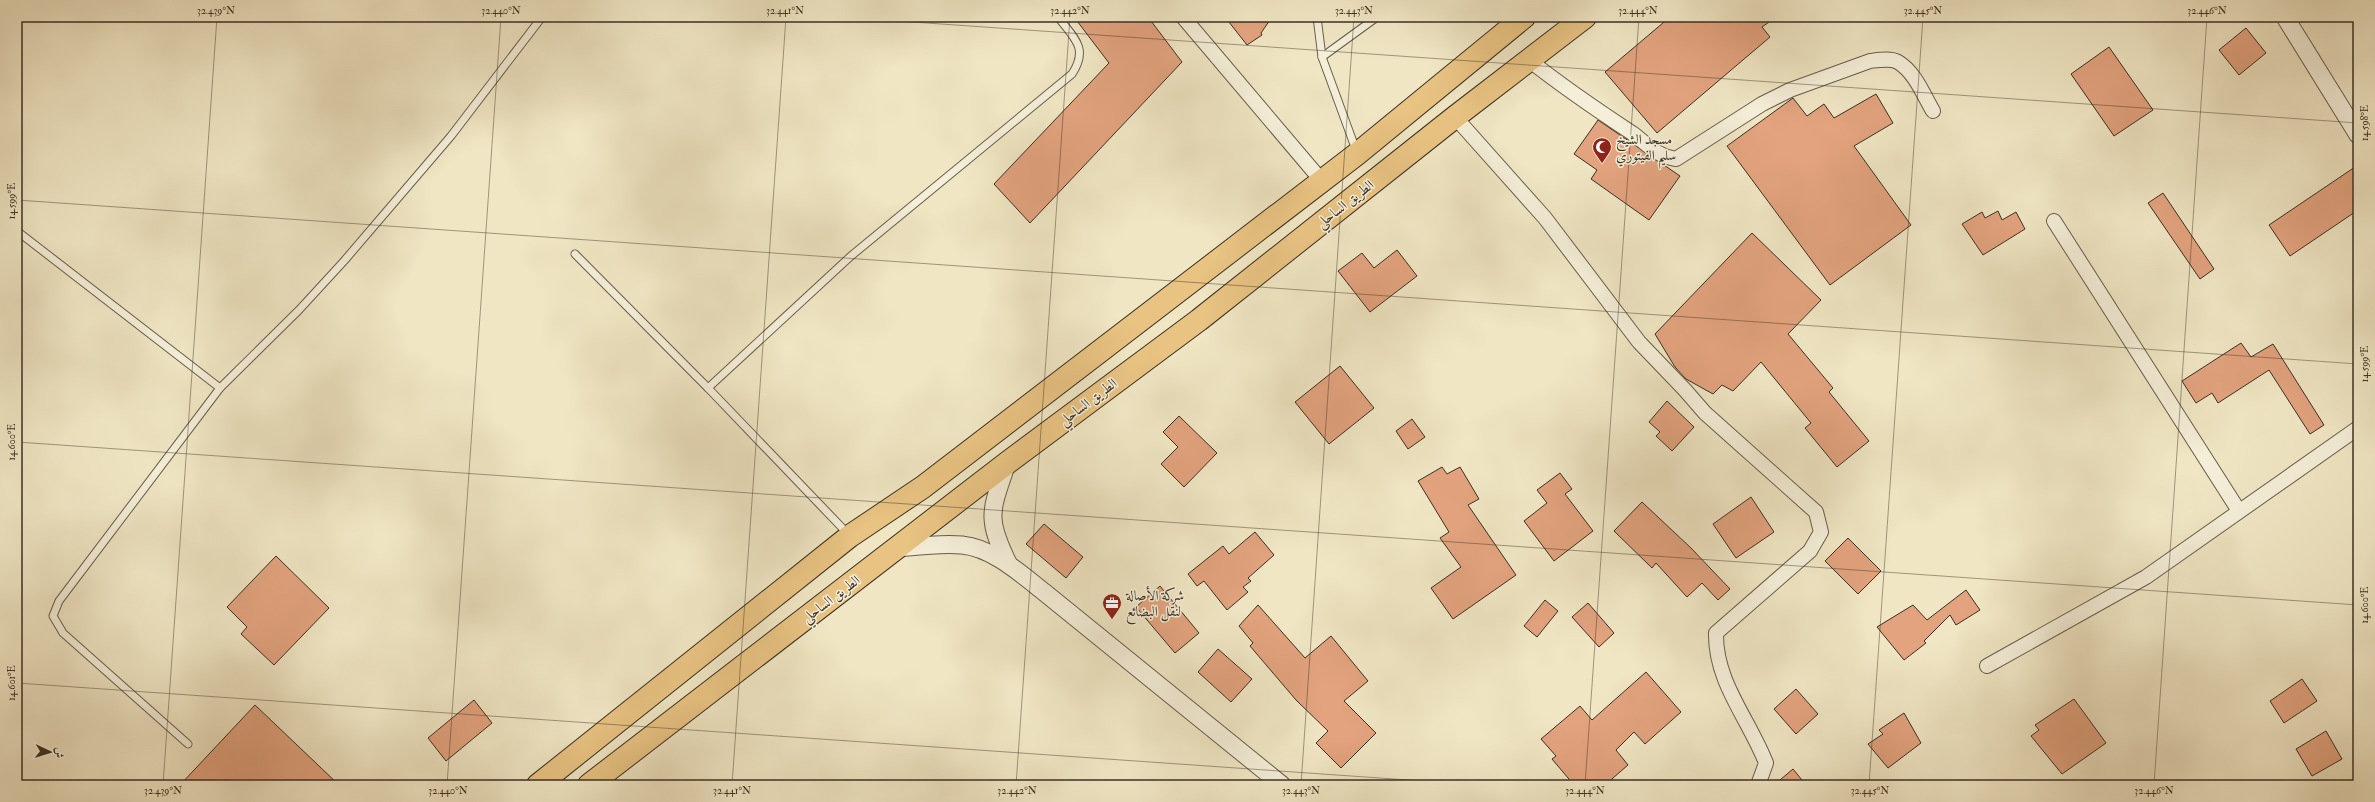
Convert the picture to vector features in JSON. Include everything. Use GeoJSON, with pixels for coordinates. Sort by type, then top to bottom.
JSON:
{"type":"FeatureCollection","features":[{"type":"Feature","properties":{"kind":"highway","name":"الطريق الساحلي"},"geometry":{"type":"LineString","coordinates":[[589,785],[1007,463],[1199,320],[1455,117],[1585,17]]}},
{"type":"Feature","properties":{"kind":"highway"},"geometry":{"type":"LineString","coordinates":[[538,785],[850,536],[923,487],[1176,295],[1321,180],[1357,154],[1518,18]]}},
{"type":"Feature","properties":{"kind":"highway"},"geometry":{"type":"LineString","coordinates":[[1176,295],[1199,320]]}},
{"type":"Feature","properties":{"kind":"street"},"geometry":{"type":"LineString","coordinates":[[1183,17],[1321,180]]}},
{"type":"Feature","properties":{"kind":"street"},"geometry":{"type":"LineString","coordinates":[[2285,17],[2356,127]]}},
{"type":"Feature","properties":{"kind":"street"},"geometry":{"type":"LineString","coordinates":[[1529,60],[1606,117],[1632,134],[1649,148],[1664,158],[1676,160],[1762,104],[1790,90],[1870,61],[1884,60],[1898,62],[1919,86],[1933,111]]}},
{"type":"Feature","properties":{"kind":"street"},"geometry":{"type":"LineString","coordinates":[[1455,117],[1545,218],[1639,342],[1705,413],[1816,512],[1821,532],[1810,551],[1716,632],[1719,667],[1740,712],[1758,740],[1766,763],[1758,785]]}},
{"type":"Feature","properties":{"kind":"street"},"geometry":{"type":"LineString","coordinates":[[2054,221],[2239,511]]}},
{"type":"Feature","properties":{"kind":"street"},"geometry":{"type":"LineString","coordinates":[[1987,666],[2146,577],[2358,428]]}},
{"type":"Feature","properties":{"kind":"street"},"geometry":{"type":"LineString","coordinates":[[1007,463],[993,505],[992,515],[997,541],[1009,565]]}},
{"type":"Feature","properties":{"kind":"street"},"geometry":{"type":"LineString","coordinates":[[898,548],[963,545],[978,549],[1009,565],[1282,785]]}},
{"type":"Feature","properties":{"kind":"lane"},"geometry":{"type":"LineString","coordinates":[[188,744],[63,633],[53,616],[59,601],[220,388],[299,310],[344,261],[451,136],[542,17]]}},
{"type":"Feature","properties":{"kind":"lane"},"geometry":{"type":"LineString","coordinates":[[708,388],[851,256],[1072,74],[1080,62],[1080,47],[1058,17]]}},
{"type":"Feature","properties":{"kind":"lane"},"geometry":{"type":"LineString","coordinates":[[1317,17],[1322,57],[1357,154]]}},
{"type":"Feature","properties":{"kind":"lane"},"geometry":{"type":"LineString","coordinates":[[1322,57],[1377,17]]}},
{"type":"Feature","properties":{"kind":"lane"},"geometry":{"type":"LineString","coordinates":[[17,231],[220,388]]}},
{"type":"Feature","properties":{"kind":"lane"},"geometry":{"type":"LineString","coordinates":[[575,254],[708,388],[850,536]]}},
{"type":"Feature","properties":{"kind":"building"},"geometry":{"type":"Polygon","coordinates":[[[1074,17],[1148,17],[1182,62],[1030,223],[994,184],[1109,63],[1074,17]]]}},
{"type":"Feature","properties":{"kind":"building"},"geometry":{"type":"Polygon","coordinates":[[[1225,17],[1272,17],[1261,33],[1262,35],[1247,45],[1225,17]]]}},
{"type":"Feature","properties":{"kind":"building"},"geometry":{"type":"Polygon","coordinates":[[[1670,17],[1776,17],[1762,27],[1770,37],[1657,133],[1605,72],[1670,17]]]}},
{"type":"Feature","properties":{"kind":"building"},"geometry":{"type":"Polygon","coordinates":[[[2246,28],[2266,53],[2239,75],[2219,50],[2246,28]]]}},
{"type":"Feature","properties":{"kind":"building"},"geometry":{"type":"Polygon","coordinates":[[[2109,47],[2153,110],[2114,136],[2071,74],[2109,47]]]}},
{"type":"Feature","properties":{"kind":"building"},"geometry":{"type":"Polygon","coordinates":[[[1876,94],[1893,123],[1854,146],[1911,225],[1830,285],[1727,146],[1793,98],[1807,116],[1824,104],[1834,118],[1876,94]]]}},
{"type":"Feature","properties":{"kind":"building"},"geometry":{"type":"Polygon","coordinates":[[[1598,120],[1680,176],[1649,220],[1591,179],[1597,170],[1574,154],[1598,120]]]}},
{"type":"Feature","properties":{"kind":"building"},"geometry":{"type":"Polygon","coordinates":[[[2358,165],[2358,210],[2290,256],[2269,225],[2358,165]]]}},
{"type":"Feature","properties":{"kind":"building"},"geometry":{"type":"Polygon","coordinates":[[[2163,193],[2214,269],[2200,279],[2148,203],[2163,193]]]}},
{"type":"Feature","properties":{"kind":"building"},"geometry":{"type":"Polygon","coordinates":[[[1998,211],[2002,220],[2016,212],[2025,229],[1983,255],[1962,224],[1982,212],[1985,218],[1998,211]]]}},
{"type":"Feature","properties":{"kind":"building"},"geometry":{"type":"Polygon","coordinates":[[[1752,233],[1821,300],[1788,334],[1833,388],[1829,392],[1869,441],[1837,467],[1805,428],[1811,423],[1761,362],[1733,391],[1722,385],[1713,394],[1686,379],[1675,367],[1655,334],[1752,233]]]}},
{"type":"Feature","properties":{"kind":"building"},"geometry":{"type":"Polygon","coordinates":[[[1397,250],[1417,276],[1370,312],[1338,271],[1362,253],[1374,268],[1397,250]]]}},
{"type":"Feature","properties":{"kind":"building"},"geometry":{"type":"Polygon","coordinates":[[[2241,343],[2251,357],[2273,344],[2324,425],[2310,434],[2269,370],[2218,403],[2212,393],[2196,403],[2182,381],[2241,343]]]}},
{"type":"Feature","properties":{"kind":"building"},"geometry":{"type":"Polygon","coordinates":[[[1340,366],[1374,408],[1329,444],[1295,402],[1340,366]]]}},
{"type":"Feature","properties":{"kind":"building"},"geometry":{"type":"Polygon","coordinates":[[[1667,401],[1694,427],[1672,451],[1656,436],[1660,432],[1649,422],[1667,401]]]}},
{"type":"Feature","properties":{"kind":"building"},"geometry":{"type":"Polygon","coordinates":[[[1179,416],[1217,453],[1184,487],[1161,464],[1178,447],[1163,432],[1179,416]]]}},
{"type":"Feature","properties":{"kind":"building"},"geometry":{"type":"Polygon","coordinates":[[[1412,419],[1425,437],[1408,449],[1396,431],[1412,419]]]}},
{"type":"Feature","properties":{"kind":"building"},"geometry":{"type":"Polygon","coordinates":[[[1442,467],[1447,474],[1460,467],[1479,499],[1468,505],[1516,575],[1453,619],[1431,588],[1461,567],[1440,538],[1449,532],[1418,481],[1442,467]]]}},
{"type":"Feature","properties":{"kind":"building"},"geometry":{"type":"Polygon","coordinates":[[[1560,473],[1572,489],[1565,494],[1593,531],[1554,561],[1524,521],[1547,503],[1537,490],[1560,473]]]}},
{"type":"Feature","properties":{"kind":"building"},"geometry":{"type":"Polygon","coordinates":[[[1751,497],[1774,532],[1736,558],[1713,524],[1751,497]]]}},
{"type":"Feature","properties":{"kind":"building"},"geometry":{"type":"Polygon","coordinates":[[[1642,502],[1691,548],[1730,589],[1718,600],[1702,583],[1687,597],[1656,563],[1652,568],[1614,531],[1642,502]]]}},
{"type":"Feature","properties":{"kind":"building"},"geometry":{"type":"Polygon","coordinates":[[[1044,524],[1083,557],[1066,578],[1026,544],[1044,524]]]}},
{"type":"Feature","properties":{"kind":"building"},"geometry":{"type":"Polygon","coordinates":[[[1255,532],[1274,555],[1248,578],[1251,581],[1243,587],[1248,592],[1227,610],[1204,581],[1197,586],[1188,574],[1223,546],[1229,554],[1255,532]]]}},
{"type":"Feature","properties":{"kind":"building"},"geometry":{"type":"Polygon","coordinates":[[[1848,538],[1881,571],[1858,594],[1825,561],[1848,538]]]}},
{"type":"Feature","properties":{"kind":"building"},"geometry":{"type":"Polygon","coordinates":[[[276,556],[329,608],[274,665],[241,634],[247,627],[227,607],[276,556]]]}},
{"type":"Feature","properties":{"kind":"building"},"geometry":{"type":"Polygon","coordinates":[[[1160,586],[1199,633],[1175,653],[1136,607],[1160,586]]]}},
{"type":"Feature","properties":{"kind":"building"},"geometry":{"type":"Polygon","coordinates":[[[1966,590],[1980,610],[1956,625],[1950,615],[1924,641],[1926,643],[1904,660],[1877,627],[1913,605],[1927,620],[1966,590]]]}},
{"type":"Feature","properties":{"kind":"building"},"geometry":{"type":"Polygon","coordinates":[[[1545,600],[1558,611],[1537,637],[1524,626],[1545,600]]]}},
{"type":"Feature","properties":{"kind":"building"},"geometry":{"type":"Polygon","coordinates":[[[1588,603],[1614,633],[1599,647],[1572,617],[1588,603]]]}},
{"type":"Feature","properties":{"kind":"building"},"geometry":{"type":"Polygon","coordinates":[[[1258,605],[1305,658],[1331,636],[1368,681],[1344,701],[1376,733],[1341,768],[1316,743],[1328,731],[1296,700],[1250,646],[1253,643],[1239,626],[1258,605]]]}},
{"type":"Feature","properties":{"kind":"building"},"geometry":{"type":"Polygon","coordinates":[[[1218,649],[1252,679],[1231,702],[1198,672],[1218,649]]]}},
{"type":"Feature","properties":{"kind":"building"},"geometry":{"type":"Polygon","coordinates":[[[1646,672],[1681,712],[1645,744],[1634,732],[1616,750],[1628,765],[1605,785],[1574,785],[1552,759],[1556,756],[1541,739],[1580,706],[1592,720],[1646,672]]]}},
{"type":"Feature","properties":{"kind":"building"},"geometry":{"type":"Polygon","coordinates":[[[2302,679],[2317,701],[2284,723],[2270,701],[2302,679]]]}},
{"type":"Feature","properties":{"kind":"building"},"geometry":{"type":"Polygon","coordinates":[[[1796,689],[1818,714],[1796,734],[1774,709],[1796,689]]]}},
{"type":"Feature","properties":{"kind":"building"},"geometry":{"type":"Polygon","coordinates":[[[2074,699],[2106,743],[2062,774],[2031,736],[2039,730],[2035,725],[2074,699]]]}},
{"type":"Feature","properties":{"kind":"building"},"geometry":{"type":"Polygon","coordinates":[[[474,700],[492,723],[446,761],[428,738],[474,700]]]}},
{"type":"Feature","properties":{"kind":"building"},"geometry":{"type":"Polygon","coordinates":[[[255,705],[339,785],[180,785],[255,705]]]}},
{"type":"Feature","properties":{"kind":"building"},"geometry":{"type":"Polygon","coordinates":[[[1904,713],[1921,743],[1888,768],[1868,744],[1883,734],[1879,730],[1904,713]]]}},
{"type":"Feature","properties":{"kind":"building"},"geometry":{"type":"Polygon","coordinates":[[[2326,731],[2342,759],[2312,776],[2296,749],[2326,731]]]}},
{"type":"Feature","properties":{"kind":"building"},"geometry":{"type":"Polygon","coordinates":[[[1793,769],[1806,785],[1774,785],[1793,769]]]}},
{"type":"Feature","properties":{"kind":"place","name":"مسجد الشيخ سليم الفيتوري"},"geometry":{"type":"Point","coordinates":[1602,164]}},
{"type":"Feature","properties":{"kind":"place","name":"شركة الأصالة لنقل البضائع"},"geometry":{"type":"Point","coordinates":[1112,620]}}]}
